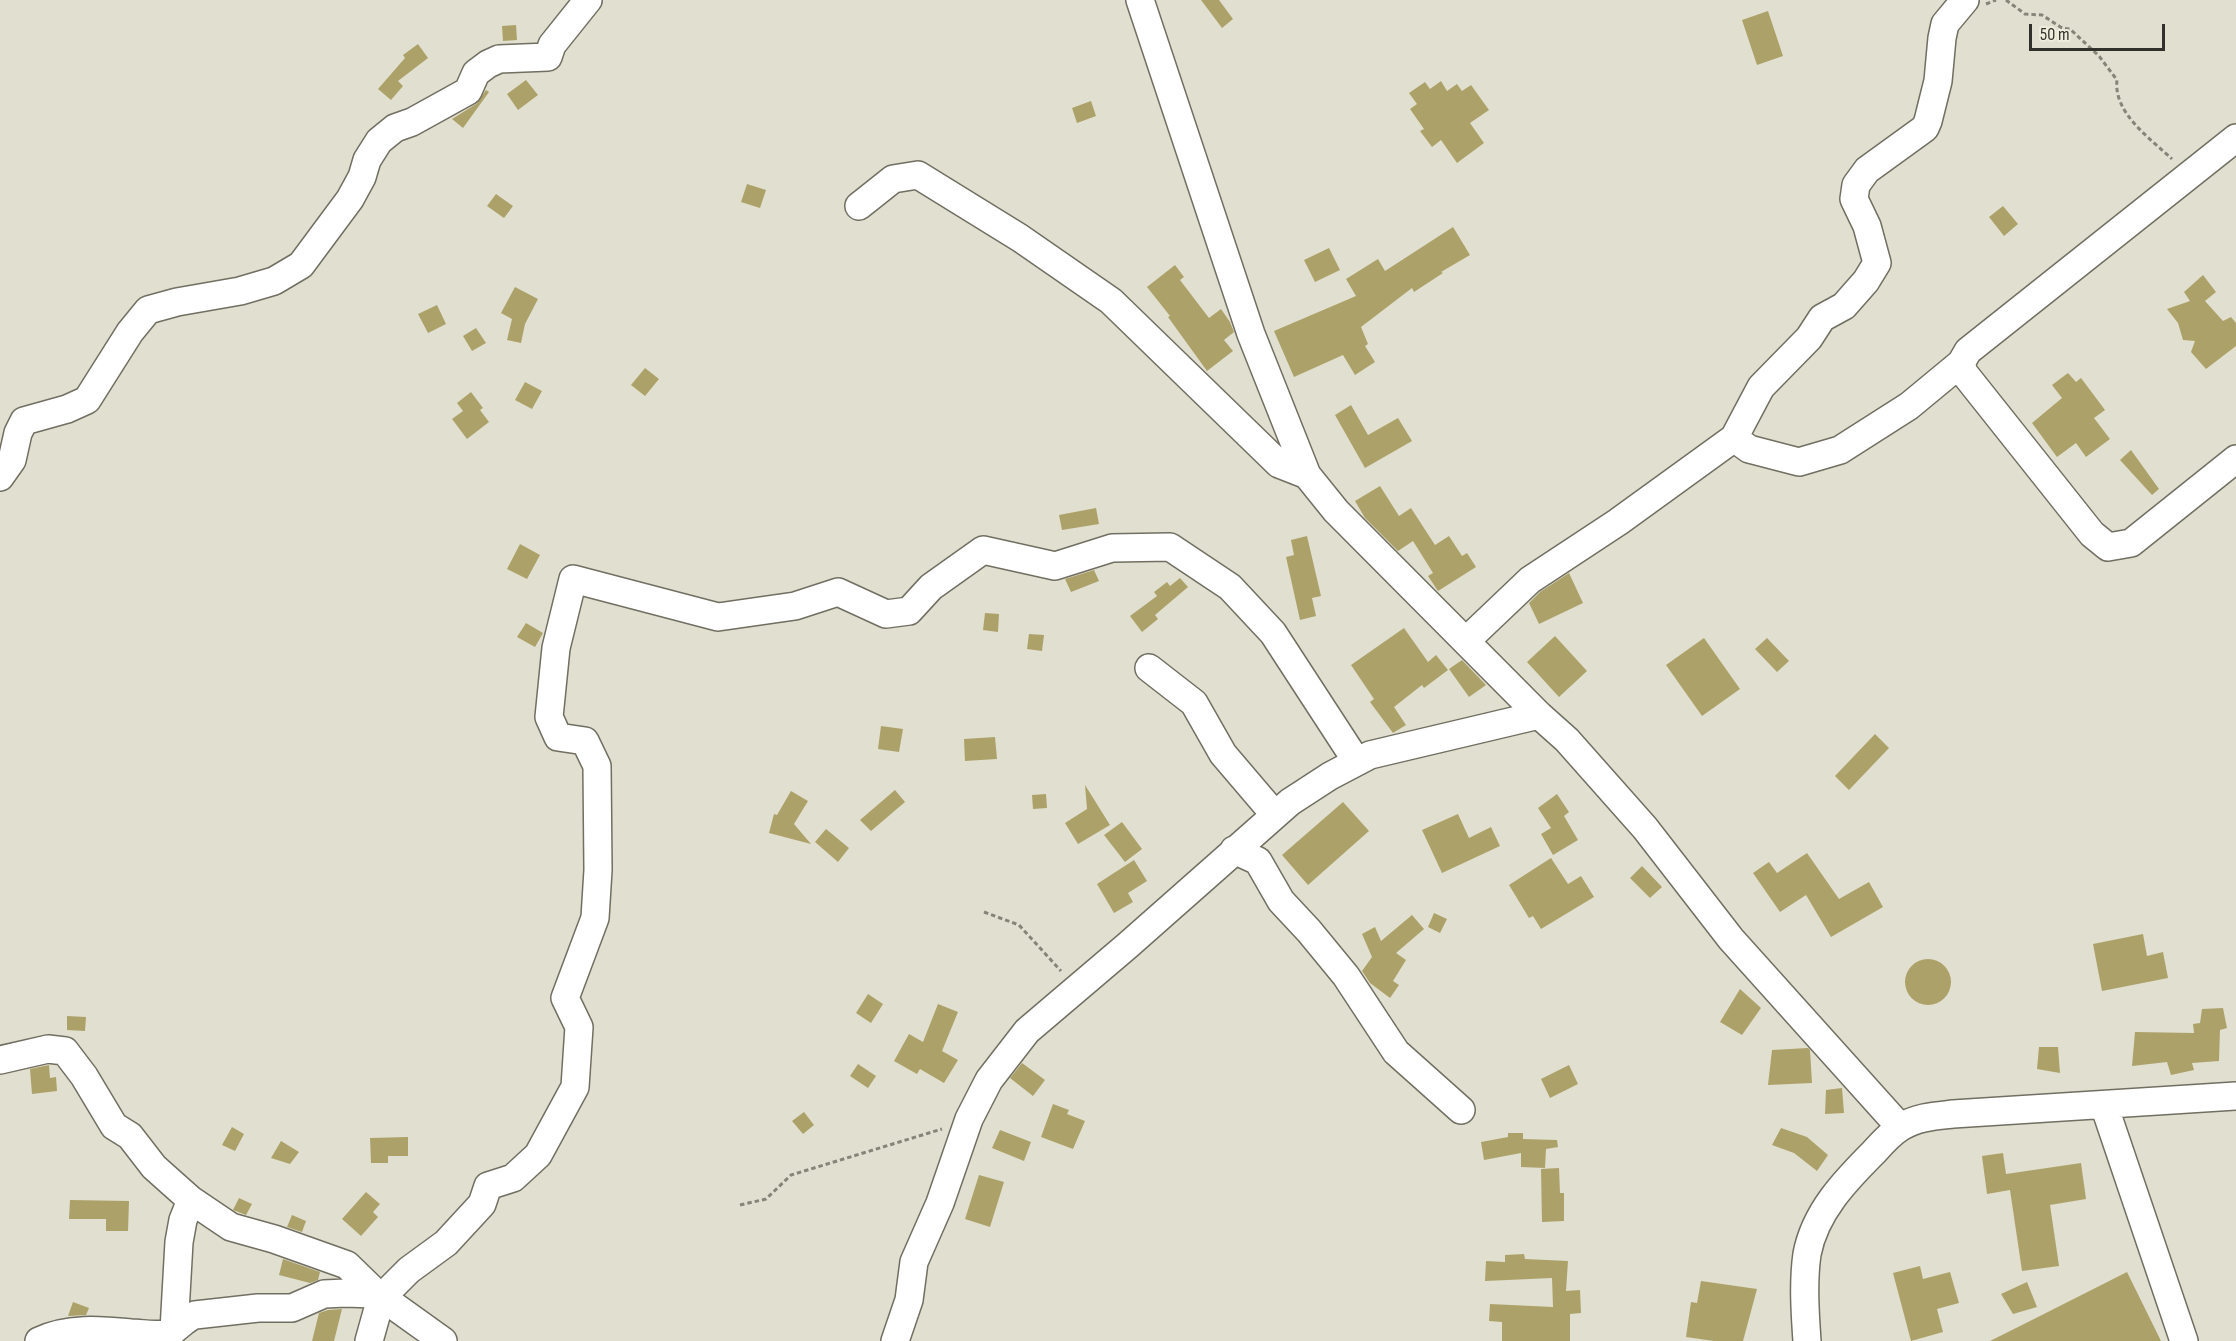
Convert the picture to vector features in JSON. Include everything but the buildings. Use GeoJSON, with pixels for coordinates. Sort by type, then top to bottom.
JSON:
{"type":"FeatureCollection","features":[{"type":"Feature","properties":{"kind":"street"},"geometry":{"type":"LineString","coordinates":[[0,477],[12,460],[18,433],[24,421],[67,409],[87,400],[130,332],[148,310],[274,282],[301,265],[350,199],[362,177],[367,160],[379,141],[395,128],[422,117],[468,91],[476,74],[488,64],[499,59],[548,57],[552,45],[588,0]]}},
{"type":"Feature","properties":{"kind":"street"},"geometry":{"type":"LineString","coordinates":[[1140,0],[1251,334],[1307,475],[1336,511],[1467,640],[1539,715],[1568,740],[1644,828],[1731,939],[1900,1127]]}},
{"type":"Feature","properties":{"kind":"street"},"geometry":{"type":"LineString","coordinates":[[1467,640],[1530,580],[1618,522],[1734,438],[1761,387],[1809,338],[1822,318],[1844,306],[1866,281],[1877,263],[1867,226],[1854,199],[1856,185],[1867,170],[1925,128],[1938,81],[1945,24],[1965,0]]}},
{"type":"Feature","properties":{"kind":"street"},"geometry":{"type":"LineString","coordinates":[[1734,438],[1749,449],[1799,462],[1840,450],[1909,406],[1961,363],[1968,351],[2236,138]]}},
{"type":"Feature","properties":{"kind":"street"},"geometry":{"type":"LineString","coordinates":[[859,206],[893,178],[918,175],[1020,238],[1111,301],[1279,464],[1307,475]]}},
{"type":"Feature","properties":{"kind":"street"},"geometry":{"type":"LineString","coordinates":[[1961,363],[1964,374],[2092,534],[2108,547],[2131,543],[2236,459]]}},
{"type":"Feature","properties":{"kind":"street"},"geometry":{"type":"LineString","coordinates":[[369,1341],[381,1298],[409,1270],[446,1243],[482,1204],[488,1186],[513,1178],[538,1155],[575,1087],[579,1027],[565,998],[595,918],[598,870],[597,766],[585,741],[558,737],[549,717],[556,648],[573,579],[718,617],[795,606],[838,592],[886,614],[909,610],[931,587],[983,550],[1055,566],[1112,548],[1170,547],[1230,587],[1273,633],[1357,762]]}},
{"type":"Feature","properties":{"kind":"street"},"geometry":{"type":"LineString","coordinates":[[1149,668],[1194,703],[1223,754],[1275,815]]}},
{"type":"Feature","properties":{"kind":"street"},"geometry":{"type":"LineString","coordinates":[[895,1341],[909,1300],[914,1262],[940,1203],[969,1119],[989,1080],[1027,1030],[1298,796],[1370,755],[1539,715]]}},
{"type":"Feature","properties":{"kind":"street"},"geometry":{"type":"LineString","coordinates":[[1234,850],[1258,861],[1281,901],[1346,976],[1396,1052],[1461,1110]]}},
{"type":"Feature","properties":{"kind":"street"},"geometry":{"type":"LineString","coordinates":[[0,1060],[48,1049],[65,1051],[84,1076],[114,1126],[130,1136],[154,1167],[191,1200],[231,1227],[274,1239],[346,1265],[381,1298]]}},
{"type":"Feature","properties":{"kind":"street"},"geometry":{"type":"LineString","coordinates":[[1807,1341],[1805,1305],[1807,1254],[1815,1225],[1833,1197],[1852,1175],[1900,1127],[1918,1118],[1953,1114],[2046,1106],[2104,1105],[2236,1096]]}},
{"type":"Feature","properties":{"kind":"street"},"geometry":{"type":"LineString","coordinates":[[2104,1105],[2184,1341]]}},
{"type":"Feature","properties":{"kind":"street"},"geometry":{"type":"LineString","coordinates":[[174,1330],[179,1242],[183,1220],[191,1200]]}},
{"type":"Feature","properties":{"kind":"street"},"geometry":{"type":"LineString","coordinates":[[39,1341],[52,1335],[77,1331],[161,1335],[174,1330],[195,1315],[258,1308],[292,1308],[324,1294],[346,1293],[373,1294],[398,1308],[443,1341]]}},
{"type":"Feature","properties":{"kind":"path"},"geometry":{"type":"LineString","coordinates":[[2006,0],[2025,15],[2042,15],[2062,28],[2070,29],[2099,56],[2117,80],[2116,88],[2123,108],[2139,129],[2188,176]]}},
{"type":"Feature","properties":{"kind":"path"},"geometry":{"type":"LineString","coordinates":[[984,912],[1019,925],[1077,988]]}},
{"type":"Feature","properties":{"kind":"path"},"geometry":{"type":"LineString","coordinates":[[740,1205],[766,1199],[791,1174],[930,1134],[969,1119]]}}]}
